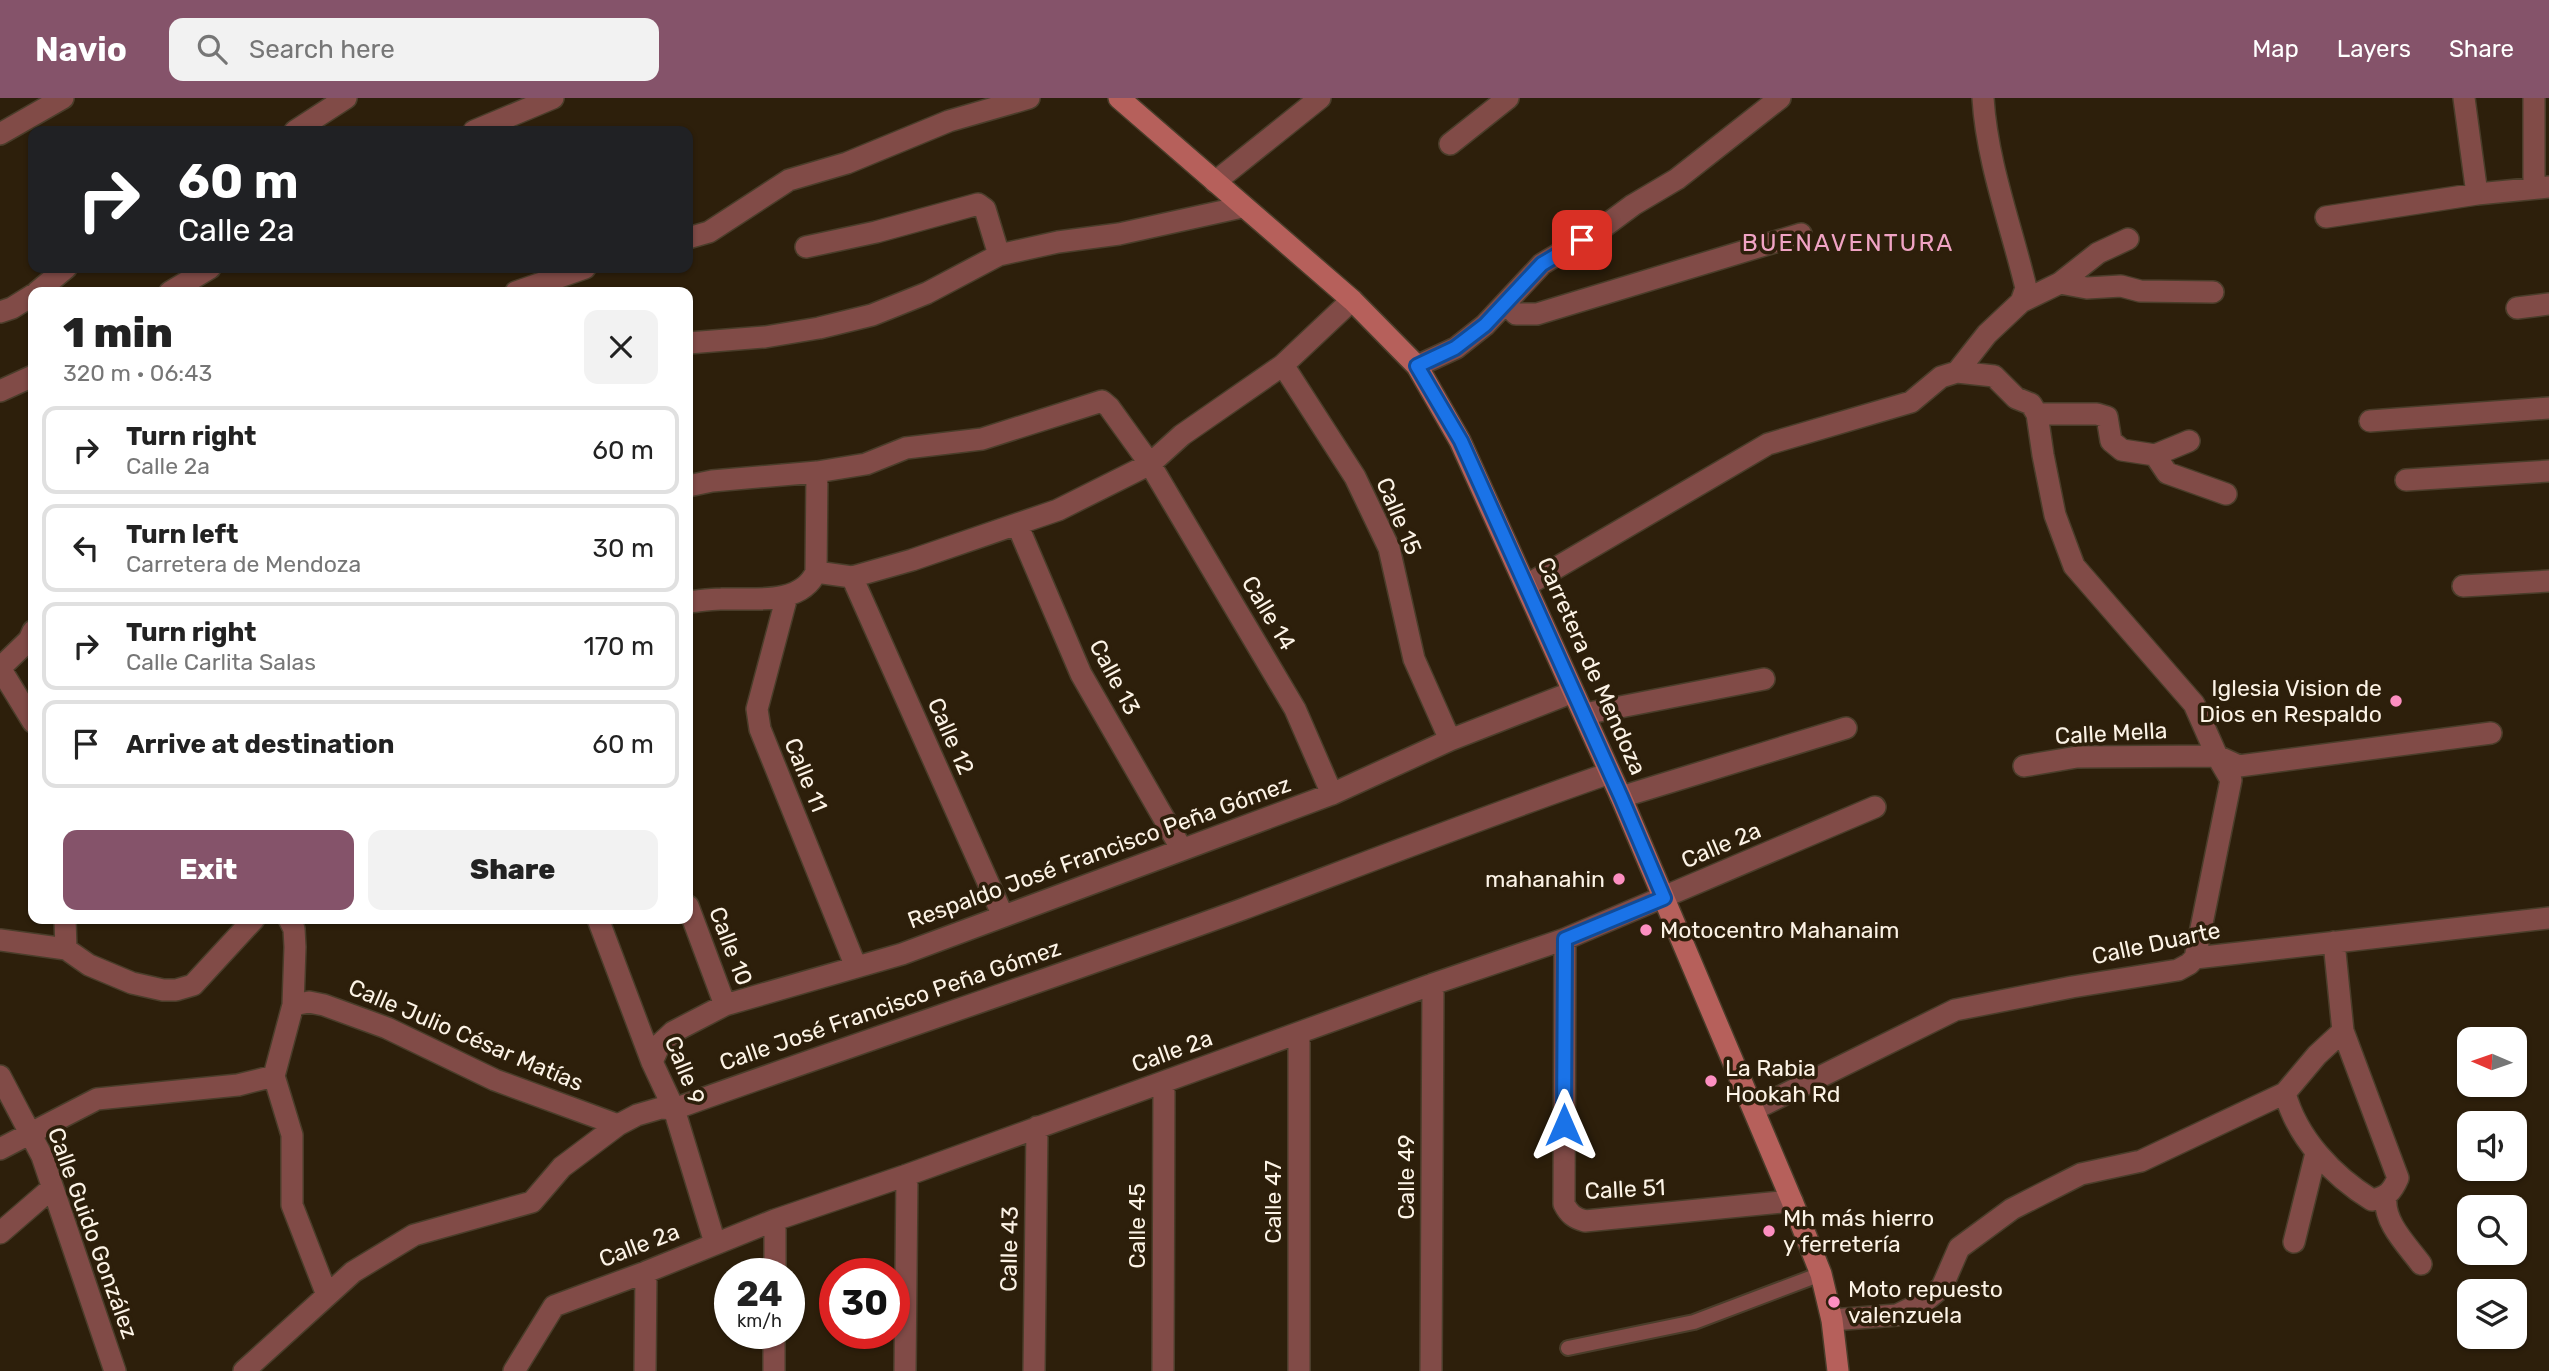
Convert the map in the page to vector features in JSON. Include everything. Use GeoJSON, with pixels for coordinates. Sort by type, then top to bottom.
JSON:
{"type":"FeatureCollection","features":[{"type":"Feature","properties":{"kind":"street"},"geometry":{"type":"LineString","coordinates":[[0,134],[63,98]]}},
{"type":"Feature","properties":{"kind":"street"},"geometry":{"type":"LineString","coordinates":[[303,126],[346,98]]}},
{"type":"Feature","properties":{"kind":"street"},"geometry":{"type":"LineString","coordinates":[[486,126],[553,98]]}},
{"type":"Feature","properties":{"kind":"street"},"geometry":{"type":"LineString","coordinates":[[693,237],[709,232],[789,180],[847,163],[949,121],[1029,98]]}},
{"type":"Feature","properties":{"kind":"street","name":"Carretera de Mendoza"},"geometry":{"type":"LineString","coordinates":[[1119,98],[1352,300],[1417,366],[1461,441],[1621,797],[1755,1109],[1821,1274],[1832,1320],[1838,1371]]}},
{"type":"Feature","properties":{"kind":"street"},"geometry":{"type":"LineString","coordinates":[[1215,182],[1320,98]]}},
{"type":"Feature","properties":{"kind":"street"},"geometry":{"type":"LineString","coordinates":[[1450,144],[1508,98]]}},
{"type":"Feature","properties":{"kind":"street"},"geometry":{"type":"LineString","coordinates":[[1417,366],[1455,348],[1485,325],[1542,264],[1602,229],[1633,205],[1677,179],[1780,98]]}},
{"type":"Feature","properties":{"kind":"street"},"geometry":{"type":"LineString","coordinates":[[1983,98],[1984,127],[1994,171],[2024,276],[2026,288],[2021,302]]}},
{"type":"Feature","properties":{"kind":"street"},"geometry":{"type":"LineString","coordinates":[[2464,98],[2477,194]]}},
{"type":"Feature","properties":{"kind":"street"},"geometry":{"type":"LineString","coordinates":[[2326,216],[2541,187],[2534,98]]}},
{"type":"Feature","properties":{"kind":"street"},"geometry":{"type":"LineString","coordinates":[[806,247],[876,232],[978,204],[985,209],[999,255]]}},
{"type":"Feature","properties":{"kind":"street"},"geometry":{"type":"LineString","coordinates":[[693,343],[765,337],[872,315],[927,293],[999,255],[1058,242],[1119,234],[1242,207]]}},
{"type":"Feature","properties":{"kind":"street"},"geometry":{"type":"LineString","coordinates":[[1506,304],[1516,314],[1537,314],[1801,234]]}},
{"type":"Feature","properties":{"kind":"street"},"geometry":{"type":"LineString","coordinates":[[1957,372],[1987,334],[2021,302],[2060,283],[2098,253],[2128,239]]}},
{"type":"Feature","properties":{"kind":"street"},"geometry":{"type":"LineString","coordinates":[[42,287],[60,273]]}},
{"type":"Feature","properties":{"kind":"street"},"geometry":{"type":"LineString","coordinates":[[178,287],[202,273]]}},
{"type":"Feature","properties":{"kind":"street"},"geometry":{"type":"LineString","coordinates":[[530,287],[571,273]]}},
{"type":"Feature","properties":{"kind":"street"},"geometry":{"type":"LineString","coordinates":[[2060,283],[2087,288],[2121,286],[2140,290],[2213,292]]}},
{"type":"Feature","properties":{"kind":"street"},"geometry":{"type":"LineString","coordinates":[[0,312],[12,309],[28,298]]}},
{"type":"Feature","properties":{"kind":"street"},"geometry":{"type":"LineString","coordinates":[[816,572],[852,577],[912,560],[1058,510],[1150,464],[1182,435],[1283,365],[1352,300]]}},
{"type":"Feature","properties":{"kind":"street"},"geometry":{"type":"LineString","coordinates":[[2517,308],[2549,304]]}},
{"type":"Feature","properties":{"kind":"street","name":"Calle 15"},"geometry":{"type":"LineString","coordinates":[[1283,365],[1355,477],[1389,548],[1414,659],[1450,740]]}},
{"type":"Feature","properties":{"kind":"street"},"geometry":{"type":"LineString","coordinates":[[1527,585],[1768,444],[1911,402],[1941,377],[1957,372],[1994,376],[2016,398],[2031,404],[2037,414],[2055,514],[2074,566],[2194,704],[2231,780],[2194,958]]}},
{"type":"Feature","properties":{"kind":"street"},"geometry":{"type":"LineString","coordinates":[[0,391],[28,378]]}},
{"type":"Feature","properties":{"kind":"street","name":"Calle 14"},"geometry":{"type":"LineString","coordinates":[[817,472],[866,464],[906,448],[982,439],[1102,401],[1150,464],[1295,709],[1332,794]]}},
{"type":"Feature","properties":{"kind":"street"},"geometry":{"type":"LineString","coordinates":[[2370,421],[2549,408]]}},
{"type":"Feature","properties":{"kind":"street"},"geometry":{"type":"LineString","coordinates":[[2037,414],[2097,414],[2107,417],[2111,441],[2122,450],[2155,455],[2189,441]]}},
{"type":"Feature","properties":{"kind":"street"},"geometry":{"type":"LineString","coordinates":[[2155,455],[2167,473],[2226,494]]}},
{"type":"Feature","properties":{"kind":"street"},"geometry":{"type":"LineString","coordinates":[[2406,480],[2549,471]]}},
{"type":"Feature","properties":{"kind":"street"},"geometry":{"type":"LineString","coordinates":[[693,485],[817,472],[816,572],[812,581],[804,589],[787,596],[693,602]]}},
{"type":"Feature","properties":{"kind":"street","name":"Calle 13"},"geometry":{"type":"LineString","coordinates":[[1017,524],[1081,674],[1181,848]]}},
{"type":"Feature","properties":{"kind":"street","name":"Calle 12"},"geometry":{"type":"LineString","coordinates":[[852,577],[1003,916]]}},
{"type":"Feature","properties":{"kind":"street"},"geometry":{"type":"LineString","coordinates":[[2463,586],[2549,581]]}},
{"type":"Feature","properties":{"kind":"street","name":"Calle 11"},"geometry":{"type":"LineString","coordinates":[[787,596],[757,709],[760,729],[856,967]]}},
{"type":"Feature","properties":{"kind":"street"},"geometry":{"type":"LineString","coordinates":[[28,641],[0,668],[28,714]]}},
{"type":"Feature","properties":{"kind":"street"},"geometry":{"type":"LineString","coordinates":[[1584,715],[1765,679]]}},
{"type":"Feature","properties":{"kind":"street","name":"Respaldo José Francisco Peña Gómez"},"geometry":{"type":"LineString","coordinates":[[653,1062],[660,1044],[673,1032],[725,1005],[902,954],[1332,794],[1450,740],[1573,692]]}},
{"type":"Feature","properties":{"kind":"street"},"geometry":{"type":"LineString","coordinates":[[1621,797],[1846,728]]}},
{"type":"Feature","properties":{"kind":"street","name":"Calle Mella"},"geometry":{"type":"LineString","coordinates":[[2024,766],[2077,757],[2217,756],[2239,766],[2491,733]]}},
{"type":"Feature","properties":{"kind":"street","name":"Calle José Francisco Peña Gómez"},"geometry":{"type":"LineString","coordinates":[[244,1371],[353,1272],[414,1235],[532,1202],[562,1167],[618,1125],[649,1111],[674,1109],[1241,909],[1610,773]]}},
{"type":"Feature","properties":{"kind":"street","name":"Calle 2a"},"geometry":{"type":"LineString","coordinates":[[514,1371],[554,1306],[775,1220],[1565,939],[1875,807]]}},
{"type":"Feature","properties":{"kind":"street","name":"Calle Duarte"},"geometry":{"type":"LineString","coordinates":[[1755,1109],[1955,1010],[2178,970],[2194,958],[2549,918]]}},
{"type":"Feature","properties":{"kind":"street","name":"Calle 10"},"geometry":{"type":"LineString","coordinates":[[693,919],[725,1005]]}},
{"type":"Feature","properties":{"kind":"street"},"geometry":{"type":"LineString","coordinates":[[65,924],[66,949]]}},
{"type":"Feature","properties":{"kind":"street"},"geometry":{"type":"LineString","coordinates":[[0,940],[66,949],[89,965],[132,983],[176,990],[193,985],[249,924]]}},
{"type":"Feature","properties":{"kind":"street"},"geometry":{"type":"LineString","coordinates":[[291,924],[295,947],[293,1005],[274,1076],[292,1135],[292,1205],[327,1295]]}},
{"type":"Feature","properties":{"kind":"street","name":"Calle 9"},"geometry":{"type":"LineString","coordinates":[[600,924],[674,1109],[715,1243]]}},
{"type":"Feature","properties":{"kind":"street","name":"Calle 51"},"geometry":{"type":"LineString","coordinates":[[1565,939],[1564,1204],[1569,1213],[1584,1221],[1792,1201]]}},
{"type":"Feature","properties":{"kind":"street"},"geometry":{"type":"LineString","coordinates":[[2285,1093],[2297,1127],[2316,1153],[2372,1200],[2386,1197],[2393,1190],[2398,1178],[2343,1031],[2334,942]]}},
{"type":"Feature","properties":{"kind":"street","name":"Calle 49"},"geometry":{"type":"LineString","coordinates":[[1431,1371],[1433,984]]}},
{"type":"Feature","properties":{"kind":"street","name":"Calle Julio César Matías"},"geometry":{"type":"LineString","coordinates":[[293,1005],[309,1002],[324,1005],[387,1028],[495,1080],[618,1125]]}},
{"type":"Feature","properties":{"kind":"street"},"geometry":{"type":"LineString","coordinates":[[1832,1320],[1896,1315],[1924,1302],[1942,1287],[1959,1248],[2012,1209],[2081,1174],[2141,1161],[2285,1093],[2317,1055],[2343,1031]]}},
{"type":"Feature","properties":{"kind":"street","name":"Calle 47"},"geometry":{"type":"LineString","coordinates":[[1299,1033],[1299,1371]]}},
{"type":"Feature","properties":{"kind":"street","name":"Calle Guido González"},"geometry":{"type":"LineString","coordinates":[[0,1076],[31,1135],[52,1188],[115,1371]]}},
{"type":"Feature","properties":{"kind":"street"},"geometry":{"type":"LineString","coordinates":[[0,1149],[97,1099],[238,1085],[274,1076]]}},
{"type":"Feature","properties":{"kind":"street","name":"Calle 45"},"geometry":{"type":"LineString","coordinates":[[1163,1371],[1164,1082]]}},
{"type":"Feature","properties":{"kind":"street","name":"Calle 43"},"geometry":{"type":"LineString","coordinates":[[1034,1371],[1037,1127]]}},
{"type":"Feature","properties":{"kind":"street"},"geometry":{"type":"LineString","coordinates":[[2294,1242],[2316,1153]]}},
{"type":"Feature","properties":{"kind":"street"},"geometry":{"type":"LineString","coordinates":[[905,1371],[907,1175]]}},
{"type":"Feature","properties":{"kind":"street"},"geometry":{"type":"LineString","coordinates":[[0,1233],[52,1188]]}},
{"type":"Feature","properties":{"kind":"street"},"geometry":{"type":"LineString","coordinates":[[2386,1197],[2385,1211],[2389,1221],[2421,1264]]}},
{"type":"Feature","properties":{"kind":"street"},"geometry":{"type":"LineString","coordinates":[[775,1220],[775,1258]]}},
{"type":"Feature","properties":{"kind":"street"},"geometry":{"type":"LineString","coordinates":[[645,1371],[646,1272]]}},
{"type":"Feature","properties":{"kind":"street"},"geometry":{"type":"LineString","coordinates":[[774,1349],[774,1371]]}},
{"type":"Feature","properties":{"kind":"lane"},"geometry":{"type":"LineString","coordinates":[[1568,1348],[1694,1322],[1821,1274]]}},
{"type":"Feature","properties":{"kind":"place","name":"Iglesia Vision de Dios en Respaldo"},"geometry":{"type":"Point","coordinates":[2396,701]}},
{"type":"Feature","properties":{"kind":"place","name":"mahanahin"},"geometry":{"type":"Point","coordinates":[1619,879]}},
{"type":"Feature","properties":{"kind":"place","name":"Motocentro Mahanaim"},"geometry":{"type":"Point","coordinates":[1646,930]}},
{"type":"Feature","properties":{"kind":"place","name":"La Rabia Hookah Rd"},"geometry":{"type":"Point","coordinates":[1711,1081]}},
{"type":"Feature","properties":{"kind":"place","name":"Mh más hierro y ferretería"},"geometry":{"type":"Point","coordinates":[1769,1231]}},
{"type":"Feature","properties":{"kind":"place","name":"Moto repuesto valenzuela"},"geometry":{"type":"Point","coordinates":[1834,1302]}},
{"type":"Feature","properties":{"kind":"district","name":"BUENAVENTURA"},"geometry":{"type":"Point","coordinates":[1848,243]}},
{"type":"Feature","properties":{"kind":"route"},"geometry":{"type":"LineString","coordinates":[[1564,1125],[1565,939],[1664,898],[1461,441],[1417,366],[1455,348],[1485,325],[1542,264],[1582,240]]}}]}
